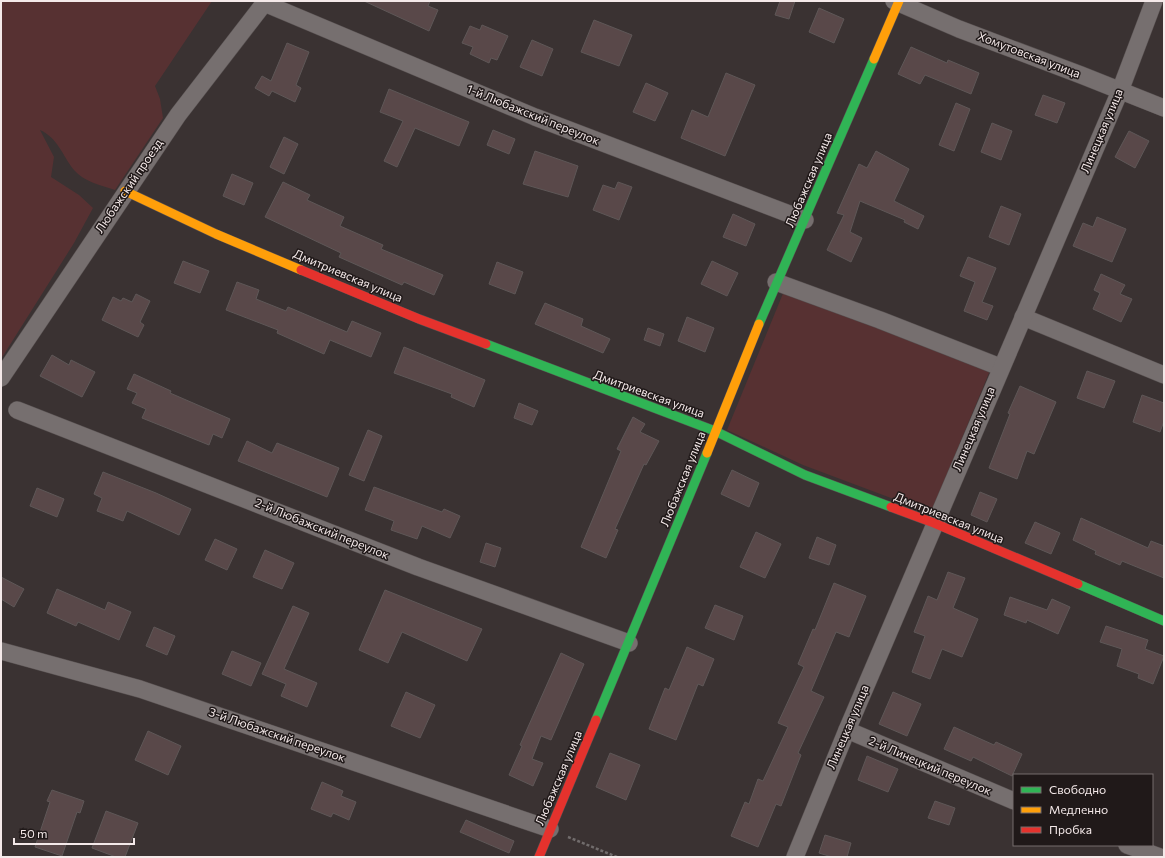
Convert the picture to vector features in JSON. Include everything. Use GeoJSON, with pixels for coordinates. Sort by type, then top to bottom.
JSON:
{"type":"FeatureCollection","features":[{"type":"Feature","properties":{"kind":"street","name":"Линецкая улица"},"geometry":{"type":"LineString","coordinates":[[795,857],[1000,367],[1120,91],[1154,1]]}},
{"type":"Feature","properties":{"kind":"street","name":"1-й Любажский переулок"},"geometry":{"type":"LineString","coordinates":[[265,2],[535,117],[805,220]]}},
{"type":"Feature","properties":{"kind":"street","name":"Любажский проезд"},"geometry":{"type":"LineString","coordinates":[[1,378],[125,191],[178,115],[265,2]]}},
{"type":"Feature","properties":{"kind":"street","name":"Хомутовская улица"},"geometry":{"type":"LineString","coordinates":[[897,2],[959,29],[1164,108]]}},
{"type":"Feature","properties":{"kind":"street","name":"Любажская улица"},"geometry":{"type":"LineString","coordinates":[[539,857],[629,643],[776,282],[805,220],[897,2]]}},
{"type":"Feature","properties":{"kind":"street","name":"Дмитриевская улица"},"geometry":{"type":"LineString","coordinates":[[125,191],[216,234],[419,319],[715,432],[804,475],[934,523],[1164,621]]}},
{"type":"Feature","properties":{"kind":"street"},"geometry":{"type":"LineString","coordinates":[[776,282],[880,320],[1000,367]]}},
{"type":"Feature","properties":{"kind":"street"},"geometry":{"type":"LineString","coordinates":[[1023,317],[1164,375]]}},
{"type":"Feature","properties":{"kind":"street","name":"2-й Любажский переулок"},"geometry":{"type":"LineString","coordinates":[[17,410],[418,567],[629,643]]}},
{"type":"Feature","properties":{"kind":"street","name":"3-й Любажский переулок"},"geometry":{"type":"LineString","coordinates":[[1,651],[140,689],[550,829]]}},
{"type":"Feature","properties":{"kind":"street","name":"2-й Линецкий переулок"},"geometry":{"type":"LineString","coordinates":[[847,730],[1013,802]]}},
{"type":"Feature","properties":{"kind":"street"},"geometry":{"type":"LineString","coordinates":[[1130,846],[1160,857]]}},
{"type":"Feature","properties":{"kind":"path"},"geometry":{"type":"LineString","coordinates":[[550,829],[617,857]]}},
{"type":"Feature","properties":{"kind":"shaded area"},"geometry":{"type":"Polygon","coordinates":[[[1,1],[212,1],[155,86],[160,99],[163,118],[115,190],[93,183],[78,174],[56,142],[40,130],[54,157],[51,177],[79,195],[93,208],[74,243],[1,359],[1,1]]]}},
{"type":"Feature","properties":{"kind":"shaded area"},"geometry":{"type":"Polygon","coordinates":[[[784,291],[987,364],[989,373],[931,513],[803,465],[727,430],[784,291]]]}},
{"type":"Feature","properties":{"kind":"building"},"geometry":{"type":"Polygon","coordinates":[[[364,1],[430,1],[428,6],[438,10],[429,31],[364,1]]]}},
{"type":"Feature","properties":{"kind":"building"},"geometry":{"type":"Polygon","coordinates":[[[780,1],[795,1],[789,19],[775,15],[780,1]]]}},
{"type":"Feature","properties":{"kind":"building"},"geometry":{"type":"Polygon","coordinates":[[[819,8],[844,19],[834,43],[809,32],[819,8]]]}},
{"type":"Feature","properties":{"kind":"building"},"geometry":{"type":"Polygon","coordinates":[[[594,20],[632,35],[619,66],[581,52],[594,20]]]}},
{"type":"Feature","properties":{"kind":"building"},"geometry":{"type":"Polygon","coordinates":[[[482,25],[508,36],[497,60],[491,58],[489,63],[470,54],[473,47],[462,43],[470,26],[480,30],[482,25]]]}},
{"type":"Feature","properties":{"kind":"building"},"geometry":{"type":"Polygon","coordinates":[[[532,40],[553,49],[542,76],[520,67],[532,40]]]}},
{"type":"Feature","properties":{"kind":"building"},"geometry":{"type":"Polygon","coordinates":[[[287,43],[309,52],[296,85],[301,88],[295,102],[272,91],[269,96],[255,88],[262,76],[271,81],[287,43]]]}},
{"type":"Feature","properties":{"kind":"building"},"geometry":{"type":"Polygon","coordinates":[[[911,47],[947,63],[948,60],[979,73],[971,94],[925,75],[920,84],[898,74],[911,47]]]}},
{"type":"Feature","properties":{"kind":"building"},"geometry":{"type":"Polygon","coordinates":[[[726,73],[755,85],[725,156],[681,138],[692,110],[708,117],[726,73]]]}},
{"type":"Feature","properties":{"kind":"building"},"geometry":{"type":"Polygon","coordinates":[[[646,83],[668,93],[655,121],[633,112],[646,83]]]}},
{"type":"Feature","properties":{"kind":"building"},"geometry":{"type":"Polygon","coordinates":[[[389,89],[469,122],[459,146],[415,128],[397,167],[384,161],[403,121],[380,112],[389,89]]]}},
{"type":"Feature","properties":{"kind":"building"},"geometry":{"type":"Polygon","coordinates":[[[1043,95],[1065,103],[1057,123],[1035,115],[1043,95]]]}},
{"type":"Feature","properties":{"kind":"building"},"geometry":{"type":"Polygon","coordinates":[[[956,103],[970,109],[954,151],[939,145],[956,103]]]}},
{"type":"Feature","properties":{"kind":"building"},"geometry":{"type":"Polygon","coordinates":[[[992,123],[1012,131],[1001,160],[981,152],[992,123]]]}},
{"type":"Feature","properties":{"kind":"building"},"geometry":{"type":"Polygon","coordinates":[[[493,130],[515,139],[509,154],[487,145],[493,130]]]}},
{"type":"Feature","properties":{"kind":"building"},"geometry":{"type":"Polygon","coordinates":[[[1129,131],[1149,141],[1135,168],[1115,157],[1129,131]]]}},
{"type":"Feature","properties":{"kind":"building"},"geometry":{"type":"Polygon","coordinates":[[[284,137],[298,144],[284,174],[270,167],[284,137]]]}},
{"type":"Feature","properties":{"kind":"building"},"geometry":{"type":"Polygon","coordinates":[[[535,151],[578,166],[568,197],[523,184],[535,151]]]}},
{"type":"Feature","properties":{"kind":"building"},"geometry":{"type":"Polygon","coordinates":[[[876,151],[909,169],[894,201],[924,216],[918,229],[904,222],[905,220],[860,201],[850,232],[862,238],[851,262],[827,250],[844,215],[837,213],[859,164],[867,168],[876,151]]]}},
{"type":"Feature","properties":{"kind":"building"},"geometry":{"type":"Polygon","coordinates":[[[232,174],[253,183],[244,205],[223,196],[232,174]]]}},
{"type":"Feature","properties":{"kind":"building"},"geometry":{"type":"Polygon","coordinates":[[[283,182],[310,195],[307,200],[344,217],[340,226],[383,245],[381,249],[443,275],[434,295],[404,282],[402,285],[339,257],[341,253],[265,217],[283,182]]]}},
{"type":"Feature","properties":{"kind":"building"},"geometry":{"type":"Polygon","coordinates":[[[618,182],[632,187],[619,220],[593,210],[603,185],[615,189],[618,182]]]}},
{"type":"Feature","properties":{"kind":"building"},"geometry":{"type":"Polygon","coordinates":[[[1001,206],[1021,214],[1009,245],[989,237],[1001,206]]]}},
{"type":"Feature","properties":{"kind":"building"},"geometry":{"type":"Polygon","coordinates":[[[733,214],[755,224],[746,246],[723,237],[733,214]]]}},
{"type":"Feature","properties":{"kind":"building"},"geometry":{"type":"Polygon","coordinates":[[[1097,217],[1126,229],[1112,262],[1073,246],[1083,223],[1093,227],[1097,217]]]}},
{"type":"Feature","properties":{"kind":"building"},"geometry":{"type":"Polygon","coordinates":[[[968,257],[996,268],[982,302],[993,306],[987,320],[964,311],[975,282],[960,276],[968,257]]]}},
{"type":"Feature","properties":{"kind":"building"},"geometry":{"type":"Polygon","coordinates":[[[183,261],[209,271],[200,293],[174,283],[183,261]]]}},
{"type":"Feature","properties":{"kind":"building"},"geometry":{"type":"Polygon","coordinates":[[[712,261],[738,273],[727,296],[701,284],[712,261]]]}},
{"type":"Feature","properties":{"kind":"building"},"geometry":{"type":"Polygon","coordinates":[[[497,262],[523,272],[515,294],[489,284],[497,262]]]}},
{"type":"Feature","properties":{"kind":"building"},"geometry":{"type":"Polygon","coordinates":[[[1101,274],[1125,285],[1120,294],[1132,299],[1121,322],[1093,309],[1100,293],[1094,290],[1101,274]]]}},
{"type":"Feature","properties":{"kind":"building"},"geometry":{"type":"Polygon","coordinates":[[[237,282],[259,290],[256,299],[286,311],[288,307],[347,332],[352,321],[381,333],[371,357],[330,340],[324,354],[277,333],[278,330],[226,310],[237,282]]]}},
{"type":"Feature","properties":{"kind":"building"},"geometry":{"type":"Polygon","coordinates":[[[136,294],[150,301],[140,322],[144,325],[138,337],[102,320],[113,297],[121,301],[123,298],[132,302],[136,294]]]}},
{"type":"Feature","properties":{"kind":"building"},"geometry":{"type":"Polygon","coordinates":[[[545,303],[583,319],[581,326],[610,339],[603,353],[535,324],[545,303]]]}},
{"type":"Feature","properties":{"kind":"building"},"geometry":{"type":"Polygon","coordinates":[[[687,317],[714,328],[705,352],[678,341],[687,317]]]}},
{"type":"Feature","properties":{"kind":"building"},"geometry":{"type":"Polygon","coordinates":[[[648,328],[664,334],[660,346],[644,340],[648,328]]]}},
{"type":"Feature","properties":{"kind":"building"},"geometry":{"type":"Polygon","coordinates":[[[404,347],[485,380],[474,407],[451,397],[452,394],[394,373],[404,347]]]}},
{"type":"Feature","properties":{"kind":"building"},"geometry":{"type":"Polygon","coordinates":[[[52,355],[69,365],[71,360],[95,372],[82,397],[40,376],[52,355]]]}},
{"type":"Feature","properties":{"kind":"building"},"geometry":{"type":"Polygon","coordinates":[[[1087,371],[1115,381],[1104,408],[1077,398],[1087,371]]]}},
{"type":"Feature","properties":{"kind":"building"},"geometry":{"type":"Polygon","coordinates":[[[134,374],[171,391],[170,393],[230,419],[222,438],[213,434],[209,445],[142,418],[146,409],[132,403],[137,393],[127,389],[134,374]]]}},
{"type":"Feature","properties":{"kind":"building"},"geometry":{"type":"Polygon","coordinates":[[[1020,386],[1056,402],[1034,454],[1027,451],[1017,479],[989,468],[1010,414],[1008,413],[1020,386]]]}},
{"type":"Feature","properties":{"kind":"building"},"geometry":{"type":"Polygon","coordinates":[[[1142,395],[1164,403],[1164,421],[1160,432],[1133,422],[1142,395]]]}},
{"type":"Feature","properties":{"kind":"building"},"geometry":{"type":"Polygon","coordinates":[[[519,403],[538,411],[532,425],[514,418],[519,403]]]}},
{"type":"Feature","properties":{"kind":"building"},"geometry":{"type":"Polygon","coordinates":[[[633,417],[645,424],[640,432],[659,441],[646,465],[644,464],[615,529],[618,530],[606,558],[581,547],[621,451],[617,449],[633,417]]]}},
{"type":"Feature","properties":{"kind":"building"},"geometry":{"type":"Polygon","coordinates":[[[368,430],[382,436],[364,481],[349,475],[368,430]]]}},
{"type":"Feature","properties":{"kind":"building"},"geometry":{"type":"Polygon","coordinates":[[[247,441],[272,453],[277,443],[339,468],[327,497],[238,461],[247,441]]]}},
{"type":"Feature","properties":{"kind":"building"},"geometry":{"type":"Polygon","coordinates":[[[732,470],[759,483],[749,507],[721,494],[732,470]]]}},
{"type":"Feature","properties":{"kind":"building"},"geometry":{"type":"Polygon","coordinates":[[[103,472],[191,509],[179,535],[127,511],[123,521],[97,511],[102,498],[94,494],[103,472]]]}},
{"type":"Feature","properties":{"kind":"building"},"geometry":{"type":"Polygon","coordinates":[[[374,487],[442,512],[444,509],[460,516],[450,538],[422,526],[417,539],[391,530],[394,521],[365,510],[374,487]]]}},
{"type":"Feature","properties":{"kind":"building"},"geometry":{"type":"Polygon","coordinates":[[[37,488],[64,499],[57,517],[30,506],[37,488]]]}},
{"type":"Feature","properties":{"kind":"building"},"geometry":{"type":"Polygon","coordinates":[[[980,492],[997,499],[987,522],[971,515],[980,492]]]}},
{"type":"Feature","properties":{"kind":"building"},"geometry":{"type":"Polygon","coordinates":[[[1081,518],[1148,548],[1151,541],[1164,546],[1164,578],[1122,561],[1120,565],[1095,554],[1096,551],[1073,540],[1081,518]]]}},
{"type":"Feature","properties":{"kind":"building"},"geometry":{"type":"Polygon","coordinates":[[[1035,522],[1060,533],[1051,554],[1025,543],[1035,522]]]}},
{"type":"Feature","properties":{"kind":"building"},"geometry":{"type":"Polygon","coordinates":[[[756,532],[781,544],[765,578],[740,567],[756,532]]]}},
{"type":"Feature","properties":{"kind":"building"},"geometry":{"type":"Polygon","coordinates":[[[817,537],[836,545],[829,565],[809,558],[817,537]]]}},
{"type":"Feature","properties":{"kind":"building"},"geometry":{"type":"Polygon","coordinates":[[[215,539],[237,549],[227,570],[205,560],[215,539]]]}},
{"type":"Feature","properties":{"kind":"building"},"geometry":{"type":"Polygon","coordinates":[[[486,543],[501,548],[495,567],[480,562],[486,543]]]}},
{"type":"Feature","properties":{"kind":"building"},"geometry":{"type":"Polygon","coordinates":[[[265,550],[294,563],[282,589],[253,577],[265,550]]]}},
{"type":"Feature","properties":{"kind":"building"},"geometry":{"type":"Polygon","coordinates":[[[948,572],[965,578],[953,608],[978,619],[962,657],[942,649],[930,679],[912,672],[925,636],[914,632],[928,596],[937,600],[948,572]]]}},
{"type":"Feature","properties":{"kind":"building"},"geometry":{"type":"Polygon","coordinates":[[[1,577],[24,589],[14,607],[1,599],[1,577]]]}},
{"type":"Feature","properties":{"kind":"building"},"geometry":{"type":"Polygon","coordinates":[[[834,583],[866,596],[849,637],[836,632],[811,691],[824,697],[798,753],[801,755],[781,806],[776,804],[758,847],[731,836],[745,802],[749,804],[758,779],[763,781],[788,727],[778,723],[804,667],[798,664],[813,629],[815,630],[834,583]]]}},
{"type":"Feature","properties":{"kind":"building"},"geometry":{"type":"Polygon","coordinates":[[[57,589],[105,610],[108,602],[131,612],[119,640],[78,622],[76,626],[47,613],[57,589]]]}},
{"type":"Feature","properties":{"kind":"building"},"geometry":{"type":"Polygon","coordinates":[[[385,590],[482,629],[467,661],[402,632],[388,663],[359,650],[385,590]]]}},
{"type":"Feature","properties":{"kind":"building"},"geometry":{"type":"Polygon","coordinates":[[[1010,597],[1047,610],[1052,599],[1070,607],[1058,634],[1027,620],[1026,623],[1004,615],[1010,597]]]}},
{"type":"Feature","properties":{"kind":"building"},"geometry":{"type":"Polygon","coordinates":[[[715,605],[743,616],[734,640],[705,628],[715,605]]]}},
{"type":"Feature","properties":{"kind":"building"},"geometry":{"type":"Polygon","coordinates":[[[293,606],[309,613],[284,669],[317,683],[307,707],[281,696],[286,684],[262,674],[293,606]]]}},
{"type":"Feature","properties":{"kind":"building"},"geometry":{"type":"Polygon","coordinates":[[[1106,626],[1148,640],[1145,649],[1164,656],[1153,684],[1138,678],[1139,674],[1117,666],[1122,649],[1100,642],[1106,626]]]}},
{"type":"Feature","properties":{"kind":"building"},"geometry":{"type":"Polygon","coordinates":[[[154,627],[175,636],[167,655],[146,646],[154,627]]]}},
{"type":"Feature","properties":{"kind":"building"},"geometry":{"type":"Polygon","coordinates":[[[687,647],[714,659],[703,686],[698,684],[676,740],[649,729],[665,688],[669,690],[687,647]]]}},
{"type":"Feature","properties":{"kind":"building"},"geometry":{"type":"Polygon","coordinates":[[[232,651],[261,663],[251,686],[222,674],[232,651]]]}},
{"type":"Feature","properties":{"kind":"building"},"geometry":{"type":"Polygon","coordinates":[[[561,653],[584,664],[551,740],[541,736],[532,759],[543,763],[533,786],[509,775],[522,746],[520,745],[561,653]]]}},
{"type":"Feature","properties":{"kind":"building"},"geometry":{"type":"Polygon","coordinates":[[[406,692],[435,705],[420,738],[391,726],[406,692]]]}},
{"type":"Feature","properties":{"kind":"building"},"geometry":{"type":"Polygon","coordinates":[[[893,692],[921,704],[907,736],[879,724],[893,692]]]}},
{"type":"Feature","properties":{"kind":"building"},"geometry":{"type":"Polygon","coordinates":[[[954,727],[994,745],[996,742],[1022,754],[1012,776],[973,757],[971,761],[944,749],[954,727]]]}},
{"type":"Feature","properties":{"kind":"building"},"geometry":{"type":"Polygon","coordinates":[[[148,731],[181,746],[168,775],[135,760],[148,731]]]}},
{"type":"Feature","properties":{"kind":"building"},"geometry":{"type":"Polygon","coordinates":[[[610,753],[640,765],[626,800],[596,787],[610,753]]]}},
{"type":"Feature","properties":{"kind":"building"},"geometry":{"type":"Polygon","coordinates":[[[867,756],[898,769],[888,792],[858,780],[867,756]]]}},
{"type":"Feature","properties":{"kind":"building"},"geometry":{"type":"Polygon","coordinates":[[[322,782],[343,791],[341,796],[356,802],[349,820],[333,813],[331,817],[311,809],[322,782]]]}},
{"type":"Feature","properties":{"kind":"building"},"geometry":{"type":"Polygon","coordinates":[[[52,790],[84,801],[80,813],[77,812],[62,856],[35,847],[50,802],[47,801],[52,790]]]}},
{"type":"Feature","properties":{"kind":"building"},"geometry":{"type":"Polygon","coordinates":[[[935,801],[955,808],[949,825],[928,818],[935,801]]]}},
{"type":"Feature","properties":{"kind":"building"},"geometry":{"type":"Polygon","coordinates":[[[106,811],[138,823],[125,857],[116,857],[92,848],[106,811]]]}},
{"type":"Feature","properties":{"kind":"building"},"geometry":{"type":"Polygon","coordinates":[[[466,820],[514,841],[509,853],[460,832],[466,820]]]}},
{"type":"Feature","properties":{"kind":"building"},"geometry":{"type":"Polygon","coordinates":[[[825,835],[851,843],[847,857],[832,857],[819,853],[825,835]]]}},
{"type":"Feature","properties":{"kind":"traffic: fast"},"geometry":{"type":"LineString","coordinates":[[759,324],[874,59]]}},
{"type":"Feature","properties":{"kind":"traffic: fast"},"geometry":{"type":"LineString","coordinates":[[486,344],[715,431],[805,475],[891,507]]}},
{"type":"Feature","properties":{"kind":"traffic: fast"},"geometry":{"type":"LineString","coordinates":[[596,720],[707,453]]}},
{"type":"Feature","properties":{"kind":"traffic: fast"},"geometry":{"type":"LineString","coordinates":[[1078,584],[1164,621]]}},
{"type":"Feature","properties":{"kind":"traffic: slow"},"geometry":{"type":"LineString","coordinates":[[874,59],[899,1]]}},
{"type":"Feature","properties":{"kind":"traffic: slow"},"geometry":{"type":"LineString","coordinates":[[125,191],[216,234],[301,270]]}},
{"type":"Feature","properties":{"kind":"traffic: slow"},"geometry":{"type":"LineString","coordinates":[[707,453],[759,324]]}},
{"type":"Feature","properties":{"kind":"traffic: jam"},"geometry":{"type":"LineString","coordinates":[[301,270],[419,319],[486,344]]}},
{"type":"Feature","properties":{"kind":"traffic: jam"},"geometry":{"type":"LineString","coordinates":[[891,507],[934,523],[1078,584]]}},
{"type":"Feature","properties":{"kind":"traffic: jam"},"geometry":{"type":"LineString","coordinates":[[539,857],[596,720]]}}]}
